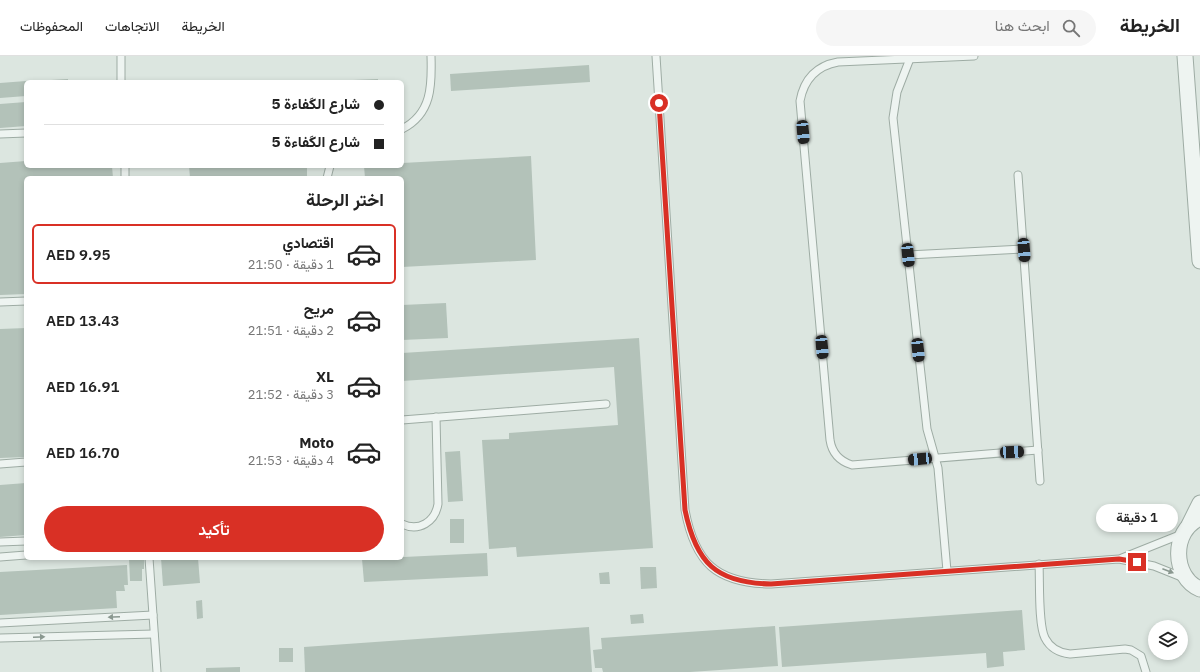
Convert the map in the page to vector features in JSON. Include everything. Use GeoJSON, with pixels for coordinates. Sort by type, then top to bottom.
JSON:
{"type":"FeatureCollection","features":[{"type":"Feature","properties":{"kind":"street"},"geometry":{"type":"LineString","coordinates":[[1185,56],[1199,229],[1200,261]]}},
{"type":"Feature","properties":{"kind":"street"},"geometry":{"type":"LineString","coordinates":[[1196,588],[1181,569],[1178,557],[1179,544],[1200,503]]}},
{"type":"Feature","properties":{"kind":"street"},"geometry":{"type":"LineString","coordinates":[[1186,531],[1200,518]]}},
{"type":"Feature","properties":{"kind":"lane"},"geometry":{"type":"LineString","coordinates":[[121,56],[121,80]]}},
{"type":"Feature","properties":{"kind":"lane"},"geometry":{"type":"LineString","coordinates":[[404,127],[419,116],[429,99],[432,80],[431,56]]}},
{"type":"Feature","properties":{"kind":"lane"},"geometry":{"type":"LineString","coordinates":[[656,56],[685,510],[692,538],[706,563],[714,570],[741,582],[771,584],[1119,559],[1154,566],[1196,588]]}},
{"type":"Feature","properties":{"kind":"lane"},"geometry":{"type":"LineString","coordinates":[[974,56],[910,57],[829,64],[814,72],[807,80],[800,101],[831,446],[833,451],[841,460],[852,465],[1038,450]]}},
{"type":"Feature","properties":{"kind":"lane"},"geometry":{"type":"LineString","coordinates":[[910,57],[897,92],[893,118],[927,429],[935,458],[941,493],[947,571]]}},
{"type":"Feature","properties":{"kind":"lane"},"geometry":{"type":"LineString","coordinates":[[0,134],[24,133]]}},
{"type":"Feature","properties":{"kind":"lane"},"geometry":{"type":"LineString","coordinates":[[1018,175],[1040,481]]}},
{"type":"Feature","properties":{"kind":"lane"},"geometry":{"type":"LineString","coordinates":[[908,255],[1024,250]]}},
{"type":"Feature","properties":{"kind":"lane"},"geometry":{"type":"LineString","coordinates":[[0,302],[24,301]]}},
{"type":"Feature","properties":{"kind":"lane"},"geometry":{"type":"LineString","coordinates":[[404,420],[606,404]]}},
{"type":"Feature","properties":{"kind":"lane"},"geometry":{"type":"LineString","coordinates":[[404,525],[411,527],[419,527],[426,524],[437,512],[436,417]]}},
{"type":"Feature","properties":{"kind":"lane"},"geometry":{"type":"LineString","coordinates":[[0,464],[24,462]]}},
{"type":"Feature","properties":{"kind":"lane"},"geometry":{"type":"LineString","coordinates":[[1119,559],[1153,547],[1186,531]]}},
{"type":"Feature","properties":{"kind":"lane"},"geometry":{"type":"LineString","coordinates":[[0,542],[24,541]]}},
{"type":"Feature","properties":{"kind":"lane"},"geometry":{"type":"LineString","coordinates":[[0,557],[24,555]]}},
{"type":"Feature","properties":{"kind":"lane"},"geometry":{"type":"LineString","coordinates":[[149,560],[157,672]]}},
{"type":"Feature","properties":{"kind":"lane"},"geometry":{"type":"LineString","coordinates":[[1039,564],[1043,631],[1050,645],[1064,653],[1070,654],[1131,650],[1141,656],[1146,672]]}},
{"type":"Feature","properties":{"kind":"lane"},"geometry":{"type":"LineString","coordinates":[[0,623],[153,615]]}},
{"type":"Feature","properties":{"kind":"lane"},"geometry":{"type":"LineString","coordinates":[[0,638],[154,634]]}},
{"type":"Feature","properties":{"kind":"building"},"geometry":{"type":"Polygon","coordinates":[[[589,65],[590,82],[451,91],[450,74],[589,65]]]}},
{"type":"Feature","properties":{"kind":"building"},"geometry":{"type":"Polygon","coordinates":[[[378,79],[378,80],[353,80],[378,79]]]}},
{"type":"Feature","properties":{"kind":"building"},"geometry":{"type":"Polygon","coordinates":[[[24,81],[24,96],[0,98],[0,83],[24,81]]]}},
{"type":"Feature","properties":{"kind":"building"},"geometry":{"type":"Polygon","coordinates":[[[24,102],[24,126],[0,128],[0,104],[24,102]]]}},
{"type":"Feature","properties":{"kind":"building"},"geometry":{"type":"Polygon","coordinates":[[[531,156],[536,260],[404,267],[404,176],[365,176],[364,168],[404,168],[404,163],[531,156]]]}},
{"type":"Feature","properties":{"kind":"building"},"geometry":{"type":"Polygon","coordinates":[[[24,161],[24,168],[112,168],[113,176],[24,176],[24,294],[0,295],[0,163],[24,161]]]}},
{"type":"Feature","properties":{"kind":"building"},"geometry":{"type":"Polygon","coordinates":[[[189,168],[307,168],[307,176],[190,176],[189,168]]]}},
{"type":"Feature","properties":{"kind":"building"},"geometry":{"type":"Polygon","coordinates":[[[446,303],[448,338],[404,340],[404,305],[446,303]]]}},
{"type":"Feature","properties":{"kind":"building"},"geometry":{"type":"Polygon","coordinates":[[[24,328],[24,457],[0,458],[0,329],[24,328]]]}},
{"type":"Feature","properties":{"kind":"building"},"geometry":{"type":"Polygon","coordinates":[[[639,338],[653,548],[517,557],[516,547],[489,549],[482,440],[509,439],[509,433],[618,425],[614,367],[404,381],[404,353],[639,338]]]}},
{"type":"Feature","properties":{"kind":"building"},"geometry":{"type":"Polygon","coordinates":[[[460,451],[463,501],[448,502],[445,452],[460,451]]]}},
{"type":"Feature","properties":{"kind":"building"},"geometry":{"type":"Polygon","coordinates":[[[24,483],[24,535],[0,537],[0,485],[24,483]]]}},
{"type":"Feature","properties":{"kind":"building"},"geometry":{"type":"Polygon","coordinates":[[[450,519],[464,519],[464,543],[450,543],[450,519]]]}},
{"type":"Feature","properties":{"kind":"building"},"geometry":{"type":"Polygon","coordinates":[[[487,553],[488,576],[364,582],[362,560],[404,560],[404,557],[487,553]]]}},
{"type":"Feature","properties":{"kind":"building"},"geometry":{"type":"Polygon","coordinates":[[[129,560],[144,560],[142,581],[130,581],[129,560]]]}},
{"type":"Feature","properties":{"kind":"building"},"geometry":{"type":"Polygon","coordinates":[[[161,560],[198,560],[200,583],[163,586],[161,560]]]}},
{"type":"Feature","properties":{"kind":"building"},"geometry":{"type":"Polygon","coordinates":[[[127,565],[128,585],[124,585],[125,591],[116,591],[117,608],[0,615],[0,572],[127,565]]]}},
{"type":"Feature","properties":{"kind":"building"},"geometry":{"type":"Polygon","coordinates":[[[640,567],[656,567],[657,588],[641,589],[640,567]]]}},
{"type":"Feature","properties":{"kind":"building"},"geometry":{"type":"Polygon","coordinates":[[[609,572],[610,584],[600,584],[599,573],[609,572]]]}},
{"type":"Feature","properties":{"kind":"building"},"geometry":{"type":"Polygon","coordinates":[[[202,600],[203,618],[197,619],[196,601],[202,600]]]}},
{"type":"Feature","properties":{"kind":"building"},"geometry":{"type":"Polygon","coordinates":[[[1022,610],[1025,650],[1003,652],[1004,666],[987,668],[986,653],[782,667],[779,627],[1022,610]]]}},
{"type":"Feature","properties":{"kind":"building"},"geometry":{"type":"Polygon","coordinates":[[[643,614],[644,623],[631,624],[630,615],[643,614]]]}},
{"type":"Feature","properties":{"kind":"building"},"geometry":{"type":"Polygon","coordinates":[[[775,626],[778,666],[690,672],[603,672],[602,668],[595,668],[593,650],[602,649],[601,638],[775,626]]]}},
{"type":"Feature","properties":{"kind":"building"},"geometry":{"type":"Polygon","coordinates":[[[589,627],[592,672],[305,672],[304,647],[589,627]]]}},
{"type":"Feature","properties":{"kind":"building"},"geometry":{"type":"Polygon","coordinates":[[[279,648],[293,648],[293,662],[279,662],[279,648]]]}},
{"type":"Feature","properties":{"kind":"building"},"geometry":{"type":"Polygon","coordinates":[[[240,667],[240,672],[206,672],[206,668],[240,667]]]}},
{"type":"Feature","properties":{"kind":"route"},"geometry":{"type":"LineString","coordinates":[[659,103],[685,510],[692,538],[706,563],[714,570],[741,582],[771,584],[1119,559],[1137,562]]}}]}
